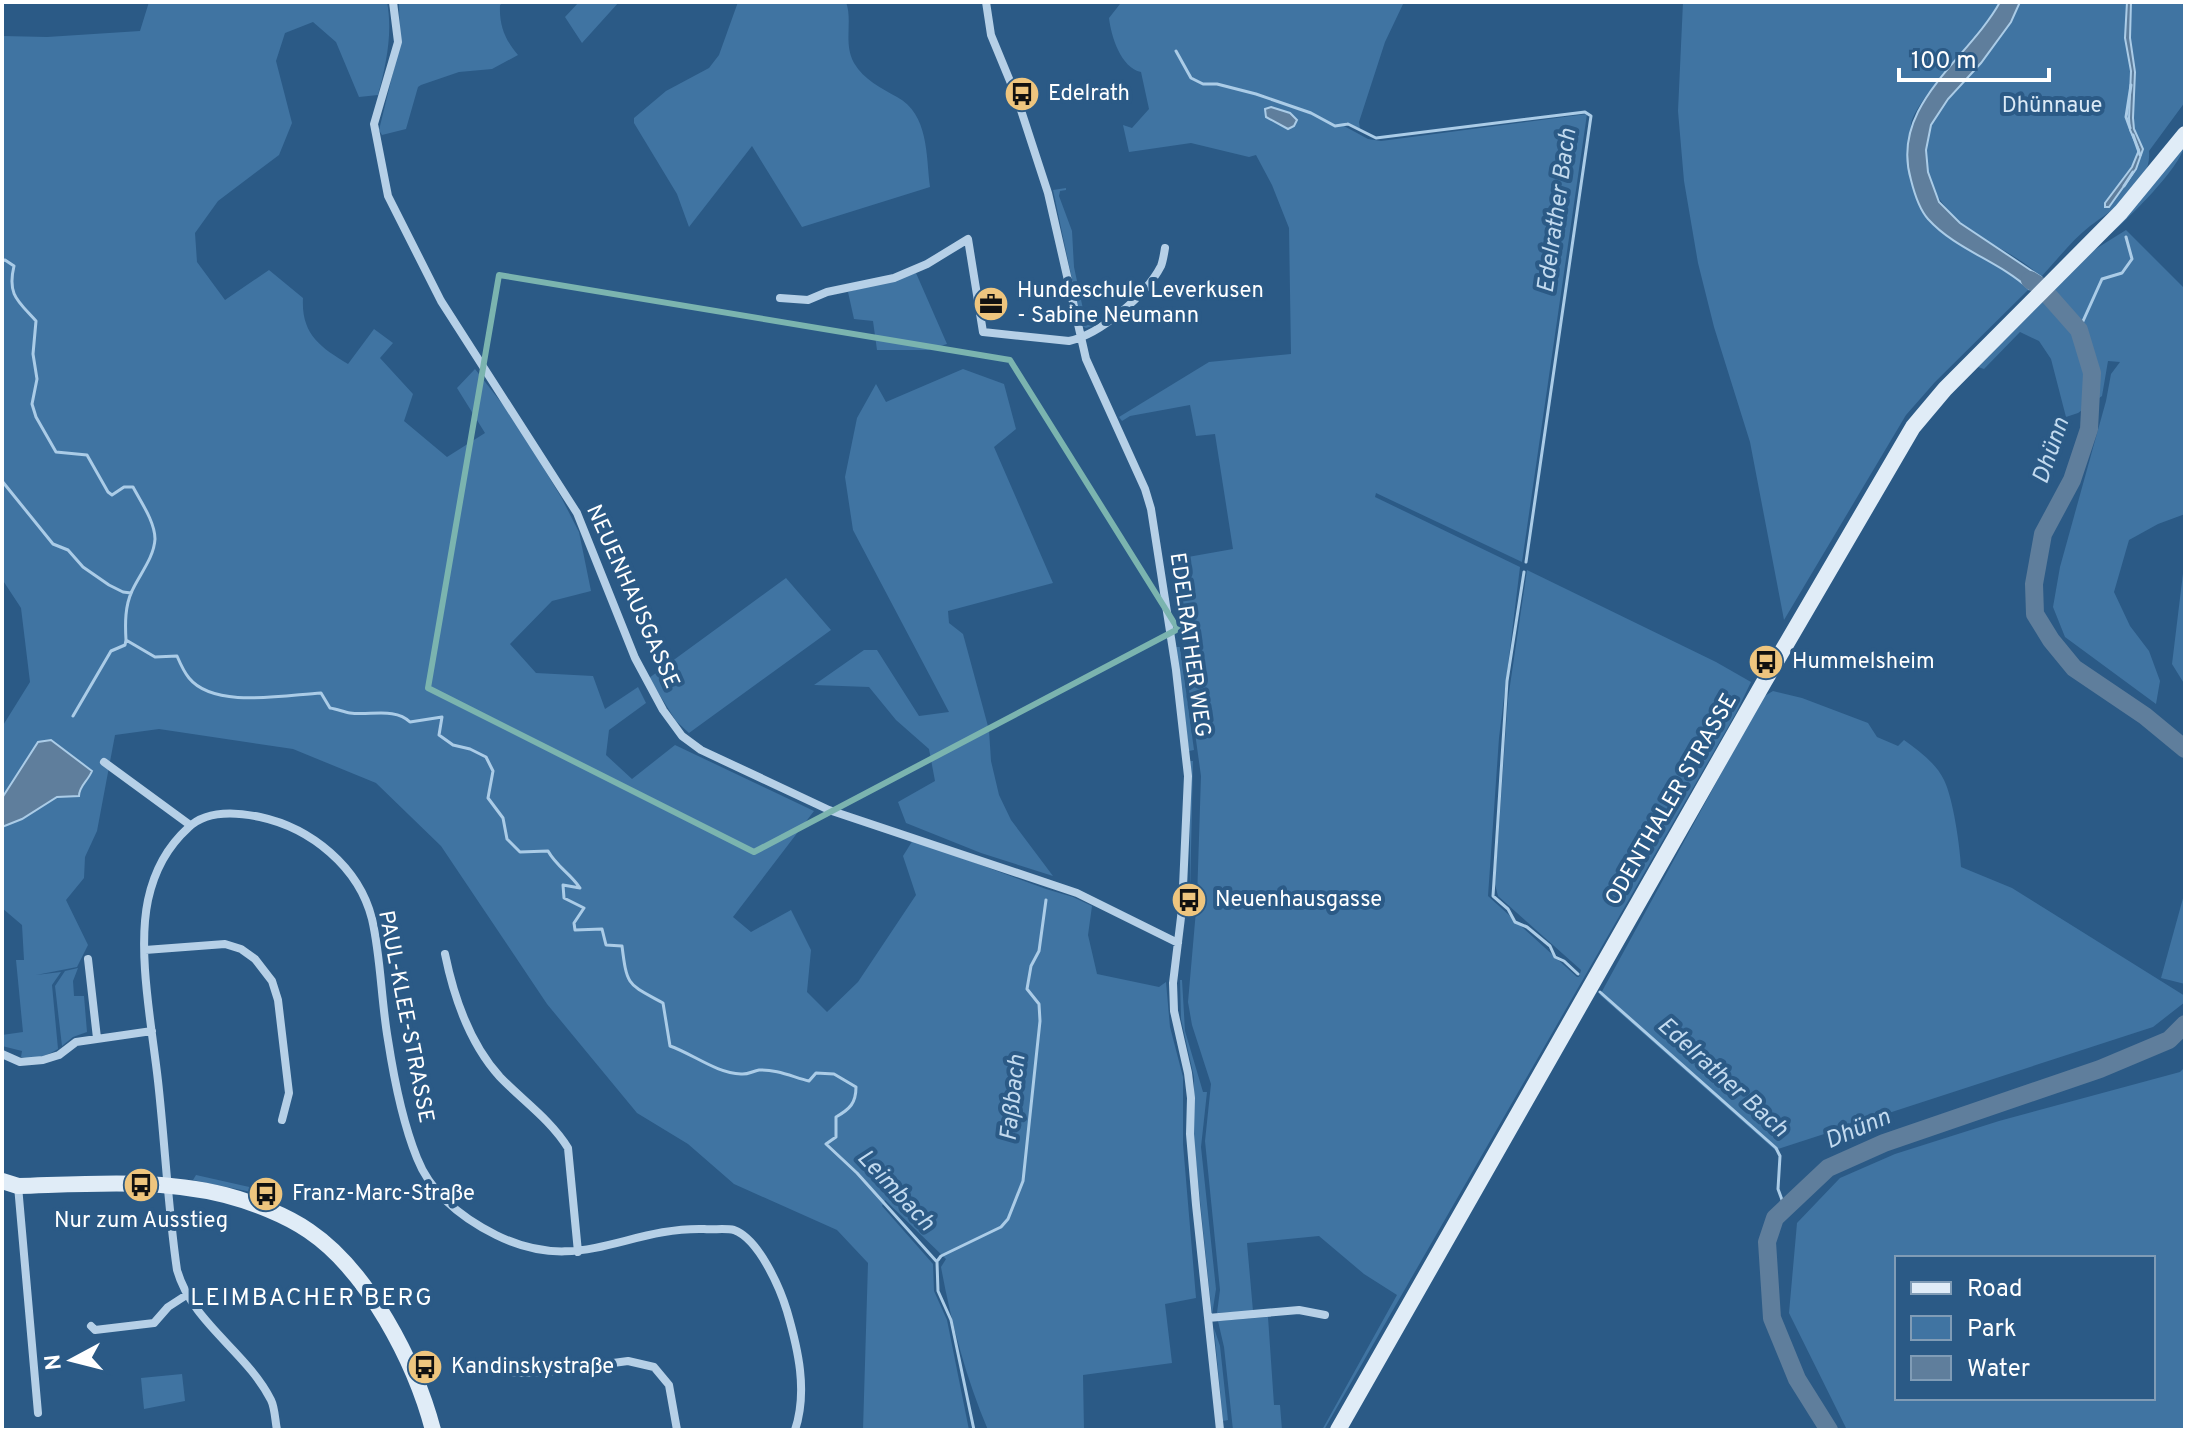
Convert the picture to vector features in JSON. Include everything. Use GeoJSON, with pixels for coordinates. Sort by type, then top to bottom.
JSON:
{"type":"FeatureCollection","features":[{"type":"Feature","properties":{"kind":"main road","name":"ODENTHALER STRASSE"},"geometry":{"type":"LineString","coordinates":[[1338,1430],[1764,682],[1913,427],[1945,389],[2100,233],[2167,159],[2185,134]]}},
{"type":"Feature","properties":{"kind":"main road"},"geometry":{"type":"LineString","coordinates":[[10,1183],[169,1186],[227,1195],[310,1231],[333,1252],[383,1313],[414,1375],[433,1430]]}},
{"type":"Feature","properties":{"kind":"street","name":"NEUENHAUSGASSE"},"geometry":{"type":"LineString","coordinates":[[393,2],[398,42],[374,124],[388,196],[441,301],[577,513],[635,658],[663,710],[682,736],[701,750],[829,810],[1077,893],[1178,943]]}},
{"type":"Feature","properties":{"kind":"street","name":"EDELRATHER WEG"},"geometry":{"type":"LineString","coordinates":[[986,2],[991,35],[1017,98],[1048,193],[1081,338],[1093,375],[1145,489],[1153,521],[1176,670],[1188,776],[1182,909],[1173,983],[1174,1011],[1191,1098],[1190,1134],[1220,1430]]}},
{"type":"Feature","properties":{"kind":"street"},"geometry":{"type":"LineString","coordinates":[[780,298],[808,300],[827,292],[894,278],[927,264],[968,239],[983,332],[1069,341],[1081,338],[1129,306],[1162,265],[1165,248]]}},
{"type":"Feature","properties":{"kind":"street"},"geometry":{"type":"LineString","coordinates":[[104,762],[190,825],[160,863],[147,903],[145,950],[177,1270],[188,1294],[254,1374],[272,1402],[277,1430]]}},
{"type":"Feature","properties":{"kind":"street","name":"PAUL-KLEE-STRASSE"},"geometry":{"type":"LineString","coordinates":[[190,825],[210,816],[236,812],[279,822],[312,838],[352,876],[371,918],[387,1039],[402,1109],[418,1162],[445,1201],[499,1237],[537,1250],[578,1252],[677,1229],[735,1230],[761,1252],[784,1300],[796,1342],[802,1393],[795,1430]]}},
{"type":"Feature","properties":{"kind":"street"},"geometry":{"type":"LineString","coordinates":[[145,950],[225,944],[241,949],[255,959],[272,981],[278,1000],[289,1093],[282,1120]]}},
{"type":"Feature","properties":{"kind":"street"},"geometry":{"type":"LineString","coordinates":[[445,954],[475,1045],[500,1077],[560,1135],[568,1148],[578,1252]]}},
{"type":"Feature","properties":{"kind":"street"},"geometry":{"type":"LineString","coordinates":[[88,959],[97,1038]]}},
{"type":"Feature","properties":{"kind":"street"},"geometry":{"type":"LineString","coordinates":[[2,1054],[20,1062],[43,1060],[59,1055],[76,1042],[152,1031]]}},
{"type":"Feature","properties":{"kind":"street"},"geometry":{"type":"LineString","coordinates":[[10,1183],[38,1413]]}},
{"type":"Feature","properties":{"kind":"street"},"geometry":{"type":"LineString","coordinates":[[91,1326],[95,1330],[154,1323],[168,1307],[188,1294]]}},
{"type":"Feature","properties":{"kind":"street"},"geometry":{"type":"LineString","coordinates":[[1208,1318],[1299,1310],[1325,1315]]}},
{"type":"Feature","properties":{"kind":"street"},"geometry":{"type":"LineString","coordinates":[[500,1370],[546,1372],[628,1361],[654,1367],[669,1385],[677,1430]]}},
{"type":"Feature","properties":{"kind":"highlighted area"},"geometry":{"type":"Polygon","coordinates":[[[499,275],[1010,360],[1178,629],[754,852],[428,688],[499,275]]]}},
{"type":"Feature","properties":{"kind":"green space"},"geometry":{"type":"Polygon","coordinates":[[[149,2],[387,2],[389,37],[378,95],[359,97],[336,42],[313,22],[285,33],[276,61],[292,123],[279,155],[218,201],[195,233],[197,262],[225,300],[269,270],[303,298],[305,321],[314,338],[348,364],[374,329],[393,343],[380,358],[413,394],[404,421],[447,457],[485,433],[457,388],[475,369],[514,419],[561,497],[579,532],[591,591],[552,601],[510,644],[536,673],[593,676],[605,709],[638,687],[646,703],[609,730],[606,755],[632,779],[675,745],[814,811],[733,917],[751,932],[791,910],[811,950],[807,992],[827,1012],[858,982],[916,895],[903,856],[913,840],[1092,906],[1088,935],[1097,974],[1159,987],[1166,982],[1170,1027],[1183,1077],[1183,1144],[1196,1298],[1165,1304],[1172,1363],[1083,1375],[1084,1430],[988,1430],[954,1329],[941,1267],[946,1259],[885,1200],[882,1206],[933,1264],[934,1291],[947,1320],[969,1430],[863,1430],[868,1263],[837,1230],[734,1184],[688,1144],[637,1113],[547,1004],[441,846],[376,783],[293,749],[159,729],[115,735],[97,831],[85,857],[84,878],[66,900],[88,945],[77,967],[36,975],[61,972],[52,985],[58,1049],[40,1057],[26,1058],[21,1057],[22,1051],[2,1046],[2,1035],[23,1032],[16,960],[24,960],[22,925],[2,908],[2,727],[30,682],[21,608],[2,579],[2,36],[47,37],[140,31],[149,2]]]}},
{"type":"Feature","properties":{"kind":"green space"},"geometry":{"type":"Polygon","coordinates":[[[399,2],[504,2],[500,5],[502,26],[518,55],[492,69],[459,72],[421,85],[406,129],[382,135],[379,130],[400,44],[399,2]]]}},
{"type":"Feature","properties":{"kind":"green space"},"geometry":{"type":"Polygon","coordinates":[[[579,2],[619,2],[582,43],[565,17],[579,2]]]}},
{"type":"Feature","properties":{"kind":"green space"},"geometry":{"type":"Polygon","coordinates":[[[738,2],[846,2],[849,48],[854,63],[868,79],[907,104],[915,114],[924,137],[930,187],[802,227],[752,146],[689,227],[677,194],[634,123],[634,118],[666,91],[709,68],[719,55],[738,2]]]}},
{"type":"Feature","properties":{"kind":"green space"},"geometry":{"type":"Polygon","coordinates":[[[1119,2],[1404,2],[1385,42],[1359,122],[1360,129],[1346,122],[1344,126],[1368,139],[1381,141],[1587,114],[1522,562],[1376,493],[1375,497],[1520,567],[1499,738],[1488,896],[1577,977],[1581,970],[1498,896],[1495,884],[1508,699],[1527,570],[1751,682],[1324,1430],[1397,1295],[1364,1274],[1319,1236],[1247,1243],[1253,1311],[1217,1313],[1220,1290],[1205,1141],[1211,1084],[1188,1002],[1197,899],[1201,776],[1171,560],[1233,549],[1215,434],[1196,436],[1190,405],[1130,416],[1122,421],[1119,417],[1209,362],[1291,354],[1289,228],[1256,155],[1249,157],[1191,143],[1129,152],[1123,125],[1132,128],[1149,109],[1141,72],[1123,58],[1112,33],[1109,18],[1119,2]]]}},
{"type":"Feature","properties":{"kind":"green space"},"geometry":{"type":"Polygon","coordinates":[[[1683,2],[2000,2],[1924,99],[1911,125],[1911,137],[1925,215],[1953,240],[2029,289],[1906,415],[1784,620],[1750,442],[1714,327],[1698,263],[1684,181],[1678,111],[1683,2]]]}},
{"type":"Feature","properties":{"kind":"green space","name":"Dhünnaue"},"geometry":{"type":"Polygon","coordinates":[[[2010,2],[2185,2],[2185,102],[2149,151],[2148,163],[2138,185],[2120,204],[2077,238],[2041,277],[1962,224],[1918,171],[1941,92],[2010,2]]]}},
{"type":"Feature","properties":{"kind":"green space"},"geometry":{"type":"Polygon","coordinates":[[[2185,142],[2176,164],[2108,236],[2185,142]]]}},
{"type":"Feature","properties":{"kind":"green space"},"geometry":{"type":"Polygon","coordinates":[[[1066,188],[1060,191],[1059,196],[1072,231],[1074,267],[1086,323],[1094,322],[1095,325],[1086,328],[1082,326],[1053,190],[1066,188]]]}},
{"type":"Feature","properties":{"kind":"green space"},"geometry":{"type":"Polygon","coordinates":[[[2126,230],[2185,289],[2185,514],[2129,540],[2114,592],[2130,626],[2149,651],[2160,681],[2156,704],[2065,637],[2053,607],[2060,567],[2111,374],[2120,362],[2108,361],[2102,396],[2078,413],[2066,417],[2051,359],[2039,341],[2020,332],[1984,369],[1978,367],[2086,255],[2126,230]]]}},
{"type":"Feature","properties":{"kind":"green space"},"geometry":{"type":"Polygon","coordinates":[[[916,273],[947,344],[928,350],[877,350],[873,321],[854,319],[848,292],[916,273]]]}},
{"type":"Feature","properties":{"kind":"green space"},"geometry":{"type":"Polygon","coordinates":[[[963,369],[1004,384],[1016,429],[994,447],[1053,583],[948,611],[949,623],[963,634],[989,730],[991,761],[999,795],[1011,820],[1053,876],[981,853],[906,823],[898,802],[935,781],[929,749],[896,720],[869,687],[814,685],[864,650],[877,650],[919,716],[949,712],[853,530],[845,477],[857,418],[876,384],[886,402],[963,369]]]}},
{"type":"Feature","properties":{"kind":"green space"},"geometry":{"type":"Polygon","coordinates":[[[2185,557],[2185,685],[2172,664],[2185,557]]]}},
{"type":"Feature","properties":{"kind":"green space"},"geometry":{"type":"Polygon","coordinates":[[[786,578],[831,630],[689,733],[676,721],[649,678],[786,578]]]}},
{"type":"Feature","properties":{"kind":"green space"},"geometry":{"type":"Polygon","coordinates":[[[1175,647],[1180,647],[1194,750],[1189,751],[1175,647]]]}},
{"type":"Feature","properties":{"kind":"green space"},"geometry":{"type":"Polygon","coordinates":[[[1773,691],[1802,698],[1868,723],[1877,737],[1898,746],[1904,740],[1915,748],[1944,780],[1956,822],[1961,867],[2012,888],[2185,996],[2185,1002],[2153,1027],[1775,1150],[1600,995],[1763,697],[1773,691]]]}},
{"type":"Feature","properties":{"kind":"green space"},"geometry":{"type":"Polygon","coordinates":[[[1190,761],[1193,761],[1190,896],[1190,761]]]}},
{"type":"Feature","properties":{"kind":"green space"},"geometry":{"type":"Polygon","coordinates":[[[2185,891],[2185,984],[2161,978],[2185,891]]]}},
{"type":"Feature","properties":{"kind":"green space"},"geometry":{"type":"Polygon","coordinates":[[[78,968],[73,981],[74,996],[84,996],[87,1032],[73,1037],[62,1046],[55,986],[65,971],[78,968]]]}},
{"type":"Feature","properties":{"kind":"green space"},"geometry":{"type":"Polygon","coordinates":[[[1180,980],[1185,1031],[1203,1092],[1207,1092],[1201,1147],[1216,1289],[1212,1315],[1194,1143],[1194,1077],[1181,1019],[1180,980]]]}},
{"type":"Feature","properties":{"kind":"green space"},"geometry":{"type":"Polygon","coordinates":[[[2185,1067],[2185,1430],[1847,1430],[1789,1313],[1797,1223],[1840,1178],[1895,1154],[1999,1121],[2180,1072],[2185,1067]]]}},
{"type":"Feature","properties":{"kind":"green space"},"geometry":{"type":"Polygon","coordinates":[[[196,1175],[263,1190],[261,1194],[193,1180],[196,1175]]]}},
{"type":"Feature","properties":{"kind":"green space"},"geometry":{"type":"Polygon","coordinates":[[[1268,1317],[1274,1405],[1280,1405],[1282,1430],[1233,1430],[1218,1321],[1268,1317]]]}},
{"type":"Feature","properties":{"kind":"green space"},"geometry":{"type":"Polygon","coordinates":[[[1214,1328],[1220,1346],[1228,1420],[1223,1421],[1214,1328]]]}},
{"type":"Feature","properties":{"kind":"green space"},"geometry":{"type":"Polygon","coordinates":[[[182,1374],[185,1401],[144,1409],[141,1378],[182,1374]]]}},
{"type":"Feature","properties":{"kind":"water"},"geometry":{"type":"Polygon","coordinates":[[[2000,2],[2020,2],[2011,22],[1981,63],[1948,99],[1931,125],[1926,150],[1928,172],[1939,202],[1960,223],[2041,277],[2029,289],[1951,239],[1928,219],[1914,190],[1907,153],[1911,129],[1921,106],[2000,2]]]}},
{"type":"Feature","properties":{"kind":"water"},"geometry":{"type":"Polygon","coordinates":[[[2127,2],[2131,2],[2130,38],[2135,72],[2134,129],[2143,149],[2136,169],[2109,207],[2105,207],[2132,167],[2139,150],[2130,130],[2129,118],[2131,71],[2125,38],[2127,2]]]}},
{"type":"Feature","properties":{"kind":"water"},"geometry":{"type":"Polygon","coordinates":[[[1271,107],[1290,113],[1297,120],[1294,126],[1288,129],[1266,117],[1265,109],[1271,107]]]}},
{"type":"Feature","properties":{"kind":"water"},"geometry":{"type":"Polygon","coordinates":[[[51,740],[92,771],[79,796],[57,797],[22,819],[2,827],[2,798],[38,742],[51,740]]]}},
{"type":"Feature","properties":{"kind":"waterway","name":"Edelrather Bach"},"geometry":{"type":"LineString","coordinates":[[1176,51],[1191,78],[1203,84],[1217,84],[1256,94],[1311,113],[1335,126],[1348,124],[1376,138],[1585,112],[1591,116],[1526,562]]}},
{"type":"Feature","properties":{"kind":"waterway"},"geometry":{"type":"LineString","coordinates":[[2130,128],[2126,117],[2131,85]]}},
{"type":"Feature","properties":{"kind":"waterway"},"geometry":{"type":"LineString","coordinates":[[2133,135],[2140,155]]}},
{"type":"Feature","properties":{"kind":"waterway"},"geometry":{"type":"LineString","coordinates":[[2124,186],[2133,172]]}},
{"type":"Feature","properties":{"kind":"waterway"},"geometry":{"type":"LineString","coordinates":[[2079,330],[2102,279],[2122,273],[2132,259],[2126,237]]}},
{"type":"Feature","properties":{"kind":"waterway","name":"Leimbach"},"geometry":{"type":"LineString","coordinates":[[2,261],[14,266],[13,291],[36,321],[33,354],[37,379],[32,404],[36,417],[56,452],[87,455],[112,495],[124,487],[133,487],[153,526],[155,539],[152,553],[128,603],[126,640],[155,657],[177,656],[189,678],[200,688],[215,694],[251,698],[321,693],[330,708],[350,713],[389,713],[410,722],[442,717],[439,735],[453,745],[486,757],[493,771],[488,798],[503,818],[507,839],[520,852],[548,851],[580,888],[563,885],[564,898],[584,908],[574,923],[575,930],[602,929],[606,945],[622,946],[631,983],[663,1003],[670,1046],[732,1073],[765,1070],[809,1081],[816,1073],[834,1074],[856,1087],[851,1105],[836,1117],[836,1137],[826,1144],[857,1173],[937,1262],[938,1291],[951,1320],[974,1430]]}},
{"type":"Feature","properties":{"kind":"waterway","name":"Dhünn"},"geometry":{"type":"LineString","coordinates":[[2030,280],[2040,286],[2079,330],[2092,373],[2089,429],[2072,480],[2043,534],[2034,584],[2035,614],[2074,668],[2145,716],[2185,749]]}},
{"type":"Feature","properties":{"kind":"waterway"},"geometry":{"type":"LineString","coordinates":[[2,481],[53,544],[68,550],[83,567],[109,585],[131,593]]}},
{"type":"Feature","properties":{"kind":"waterway","name":"Edelrather Bach"},"geometry":{"type":"LineString","coordinates":[[1524,572],[1507,681],[1493,896],[1508,909],[1515,922],[1527,927],[1550,946],[1555,957],[1578,974]]}},
{"type":"Feature","properties":{"kind":"waterway"},"geometry":{"type":"LineString","coordinates":[[73,716],[111,651],[125,645],[126,640]]}},
{"type":"Feature","properties":{"kind":"waterway","name":"Faßbach"},"geometry":{"type":"LineString","coordinates":[[938,1260],[1001,1227],[1008,1219],[1023,1181],[1040,1021],[1039,1004],[1027,989],[1031,966],[1039,951],[1046,900]]}},
{"type":"Feature","properties":{"kind":"waterway","name":"Edelrather Bach"},"geometry":{"type":"LineString","coordinates":[[1600,992],[1776,1148],[1780,1156],[1778,1189],[1785,1208]]}},
{"type":"Feature","properties":{"kind":"waterway","name":"Dhünn"},"geometry":{"type":"LineString","coordinates":[[1829,1430],[1797,1379],[1772,1318],[1767,1242],[1775,1218],[1828,1168],[1884,1143],[2100,1069],[2169,1040],[2185,1024]]}},
{"type":"Feature","properties":{"kind":"place","name":"Edelrath"},"geometry":{"type":"Point","coordinates":[1022,94]}},
{"type":"Feature","properties":{"kind":"place","name":"Hundeschule Leverkusen - Sabine Neumann"},"geometry":{"type":"Point","coordinates":[991,304]}},
{"type":"Feature","properties":{"kind":"place","name":"Hummelsheim"},"geometry":{"type":"Point","coordinates":[1766,662]}},
{"type":"Feature","properties":{"kind":"place","name":"Neuenhausgasse"},"geometry":{"type":"Point","coordinates":[1189,900]}},
{"type":"Feature","properties":{"kind":"place","name":"Nur zum Ausstieg"},"geometry":{"type":"Point","coordinates":[141,1185]}},
{"type":"Feature","properties":{"kind":"place","name":"Franz-Marc-Straße"},"geometry":{"type":"Point","coordinates":[266,1194]}},
{"type":"Feature","properties":{"kind":"place","name":"Kandinskystraße"},"geometry":{"type":"Point","coordinates":[425,1367]}},
{"type":"Feature","properties":{"kind":"district","name":"LEIMBACHER BERG"},"geometry":{"type":"Point","coordinates":[312,1299]}}]}
